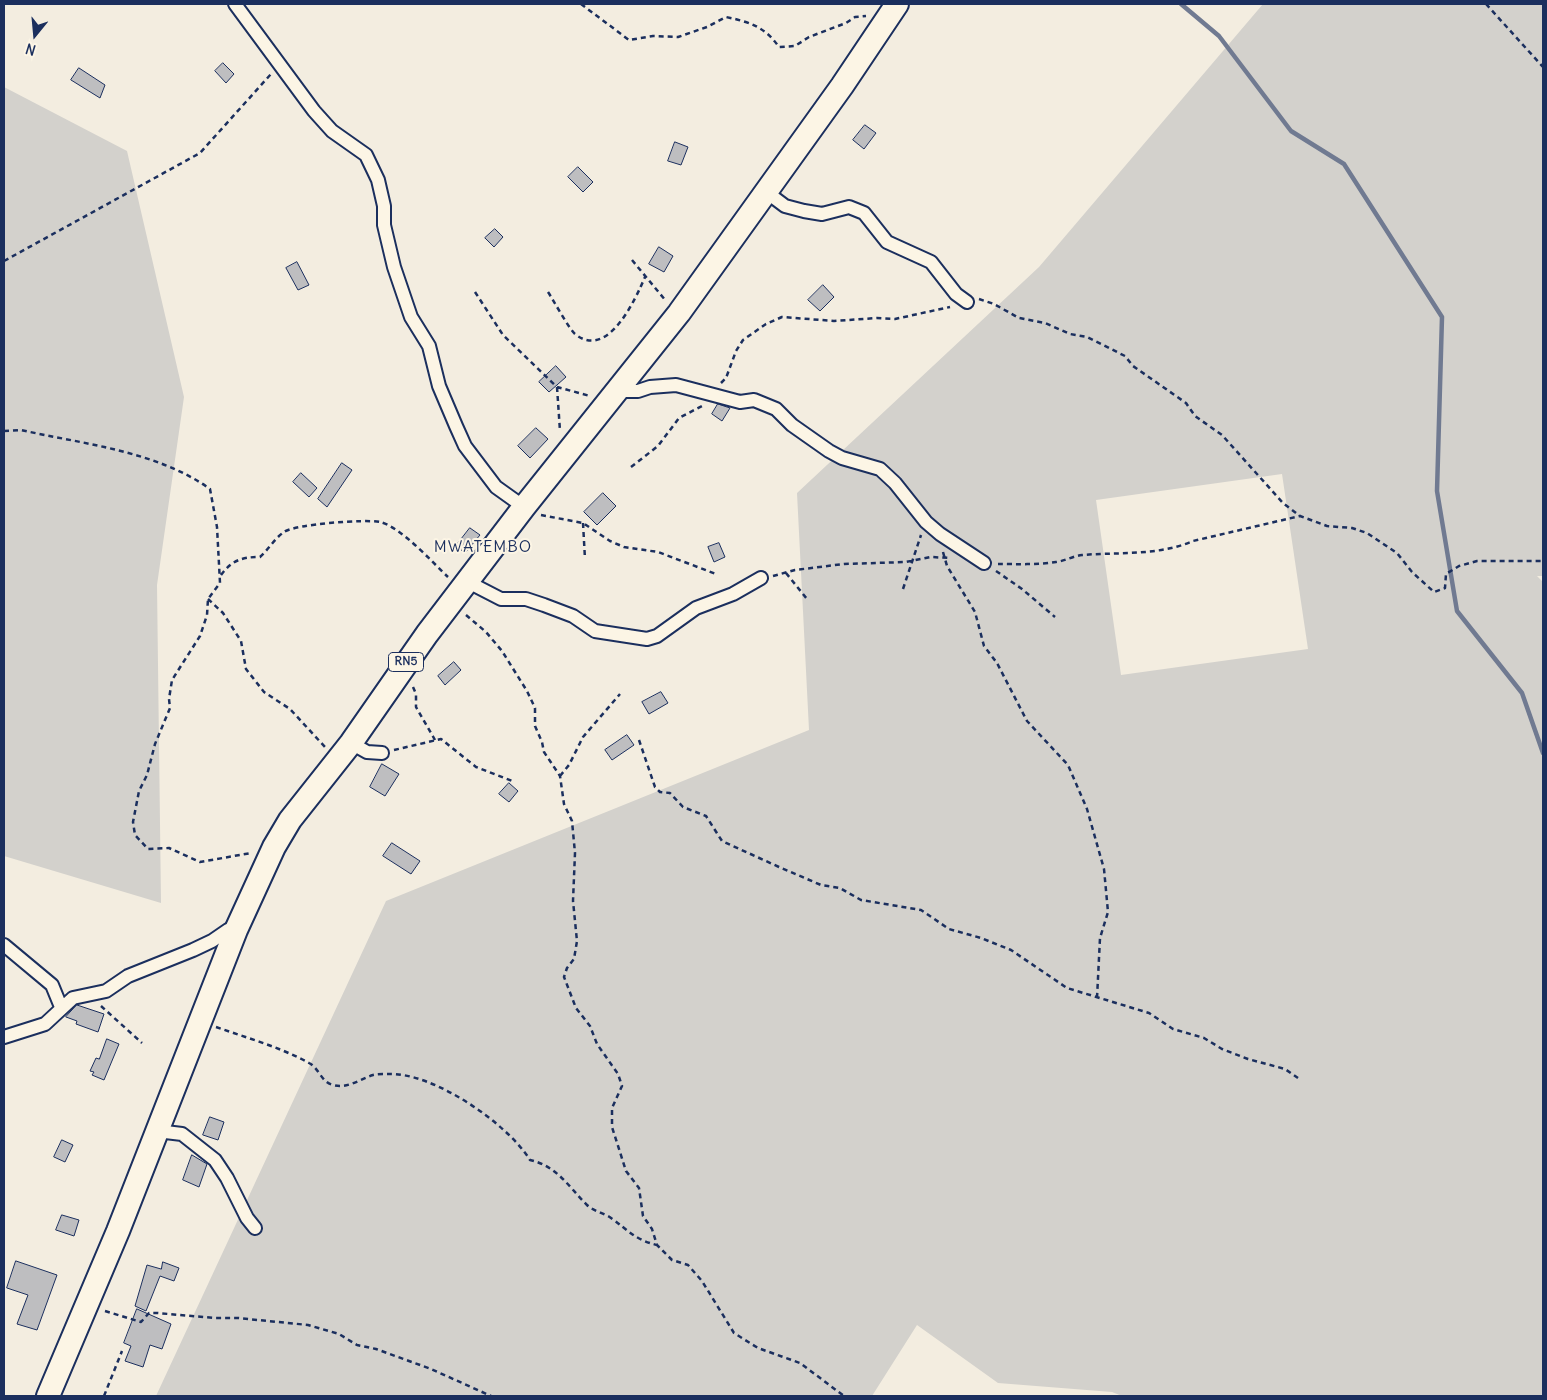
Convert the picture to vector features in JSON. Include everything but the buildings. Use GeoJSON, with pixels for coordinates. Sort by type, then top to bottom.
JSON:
{"type":"FeatureCollection","features":[{"type":"Feature","properties":{"kind":"highway","name":"RN5"},"geometry":{"type":"LineString","coordinates":[[48,1396],[87,1305],[236,930],[274,847],[290,820],[345,749],[407,662],[524,507],[679,313],[893,9]]}},
{"type":"Feature","properties":{"kind":"street"},"geometry":{"type":"LineString","coordinates":[[235,4],[279,66],[332,131],[366,155],[378,180],[384,206],[384,225],[397,275],[411,317],[429,346],[439,386],[456,426],[465,446],[496,487],[524,507]]}},
{"type":"Feature","properties":{"kind":"street"},"geometry":{"type":"LineString","coordinates":[[765,191],[785,206],[804,211],[822,214],[849,207],[864,213],[887,242],[931,262],[956,294],[967,302]]}},
{"type":"Feature","properties":{"kind":"street"},"geometry":{"type":"LineString","coordinates":[[614,395],[638,392],[650,386],[676,385],[740,402],[754,400],[764,403],[776,409],[792,425],[829,451],[842,458],[880,469],[895,483],[926,522],[940,534],[984,563]]}},
{"type":"Feature","properties":{"kind":"street"},"geometry":{"type":"LineString","coordinates":[[461,592],[501,599],[526,599],[573,616],[595,631],[646,639],[657,636],[696,608],[733,594],[761,578]]}},
{"type":"Feature","properties":{"kind":"street"},"geometry":{"type":"LineString","coordinates":[[345,749],[382,753]]}},
{"type":"Feature","properties":{"kind":"street"},"geometry":{"type":"LineString","coordinates":[[4,1037],[45,1024],[56,1016],[61,1007],[73,998],[106,991],[128,976],[193,950],[212,941],[228,930],[236,930]]}},
{"type":"Feature","properties":{"kind":"street"},"geometry":{"type":"LineString","coordinates":[[4,945],[52,985],[61,1007]]}},
{"type":"Feature","properties":{"kind":"street"},"geometry":{"type":"LineString","coordinates":[[157,1131],[182,1134],[214,1160],[227,1178],[246,1218],[255,1228]]}},
{"type":"Feature","properties":{"kind":"path"},"geometry":{"type":"LineString","coordinates":[[582,4],[629,40],[653,36],[678,37],[707,27],[726,17],[748,22],[770,34],[779,47],[795,46],[809,36],[846,23],[855,17],[893,9]]}},
{"type":"Feature","properties":{"kind":"path"},"geometry":{"type":"LineString","coordinates":[[1486,4],[1543,67]]}},
{"type":"Feature","properties":{"kind":"path"},"geometry":{"type":"LineString","coordinates":[[4,262],[200,153],[279,66]]}},
{"type":"Feature","properties":{"kind":"path"},"geometry":{"type":"LineString","coordinates":[[632,260],[660,296],[679,313]]}},
{"type":"Feature","properties":{"kind":"path"},"geometry":{"type":"LineString","coordinates":[[548,292],[575,334],[583,339],[593,340],[605,336],[620,324],[645,277]]}},
{"type":"Feature","properties":{"kind":"path"},"geometry":{"type":"LineString","coordinates":[[475,292],[502,335],[557,387],[594,397],[614,395]]}},
{"type":"Feature","properties":{"kind":"path"},"geometry":{"type":"LineString","coordinates":[[631,467],[658,446],[685,413],[706,403],[714,395],[726,378],[736,351],[743,340],[766,324],[782,317],[834,321],[876,318],[894,319],[967,302],[976,298],[994,304],[1019,318],[1044,323],[1070,334],[1087,337],[1125,356],[1133,366],[1186,403],[1196,416],[1222,435],[1284,503],[1300,516],[1327,526],[1352,528],[1367,533],[1397,553],[1412,572],[1434,592],[1445,588],[1446,574],[1459,566],[1477,561],[1543,561]]}},
{"type":"Feature","properties":{"kind":"path"},"geometry":{"type":"LineString","coordinates":[[557,387],[560,432]]}},
{"type":"Feature","properties":{"kind":"path"},"geometry":{"type":"LineString","coordinates":[[4,431],[21,430],[158,461],[196,479],[210,489],[214,500],[221,575],[220,583],[208,599],[207,615],[200,636],[172,680],[170,708],[155,744],[148,775],[139,790],[132,822],[135,835],[148,849],[168,848],[200,862],[274,847]]}},
{"type":"Feature","properties":{"kind":"path"},"geometry":{"type":"LineString","coordinates":[[524,507],[543,516],[565,518],[583,523],[610,541],[624,547],[658,552],[716,574]]}},
{"type":"Feature","properties":{"kind":"path"},"geometry":{"type":"LineString","coordinates":[[984,563],[1046,564],[1076,556],[1150,551],[1183,546],[1193,541],[1300,516]]}},
{"type":"Feature","properties":{"kind":"path"},"geometry":{"type":"LineString","coordinates":[[221,575],[233,561],[246,557],[260,557],[284,532],[298,527],[380,522],[416,545],[461,592],[486,632],[514,669],[535,708],[535,726],[544,752],[560,776],[564,804],[572,821],[575,853],[573,901],[577,928],[574,959],[567,968],[564,977],[566,988],[576,1008],[590,1026],[597,1044],[618,1074],[622,1086],[612,1108],[612,1127],[626,1171],[639,1188],[643,1216],[652,1229],[657,1245],[672,1260],[688,1265],[702,1281],[734,1332],[758,1348],[800,1363],[844,1396]]}},
{"type":"Feature","properties":{"kind":"path"},"geometry":{"type":"LineString","coordinates":[[903,589],[926,522]]}},
{"type":"Feature","properties":{"kind":"path"},"geometry":{"type":"LineString","coordinates":[[583,523],[586,542],[585,559]]}},
{"type":"Feature","properties":{"kind":"path"},"geometry":{"type":"LineString","coordinates":[[940,534],[944,558],[959,588],[975,612],[984,646],[998,663],[1027,721],[1068,765],[1087,808],[1104,869],[1108,912],[1100,938],[1097,998]]}},
{"type":"Feature","properties":{"kind":"path"},"geometry":{"type":"LineString","coordinates":[[761,578],[844,564],[952,558]]}},
{"type":"Feature","properties":{"kind":"path"},"geometry":{"type":"LineString","coordinates":[[984,563],[1008,578],[1055,617]]}},
{"type":"Feature","properties":{"kind":"path"},"geometry":{"type":"LineString","coordinates":[[786,573],[807,599]]}},
{"type":"Feature","properties":{"kind":"path"},"geometry":{"type":"LineString","coordinates":[[208,599],[230,622],[244,647],[242,658],[246,669],[264,692],[290,709],[324,747],[345,749]]}},
{"type":"Feature","properties":{"kind":"path"},"geometry":{"type":"LineString","coordinates":[[407,662],[416,694],[416,707],[435,740]]}},
{"type":"Feature","properties":{"kind":"path"},"geometry":{"type":"LineString","coordinates":[[560,776],[569,765],[583,737],[620,694]]}},
{"type":"Feature","properties":{"kind":"path"},"geometry":{"type":"LineString","coordinates":[[382,753],[435,740],[445,741],[476,767],[515,782]]}},
{"type":"Feature","properties":{"kind":"path"},"geometry":{"type":"LineString","coordinates":[[639,740],[655,787],[660,792],[670,793],[683,807],[706,816],[722,841],[822,885],[840,888],[861,900],[921,910],[949,928],[1011,950],[1066,988],[1149,1013],[1173,1029],[1204,1038],[1222,1049],[1248,1059],[1285,1069],[1298,1078]]}},
{"type":"Feature","properties":{"kind":"path"},"geometry":{"type":"LineString","coordinates":[[88,995],[142,1043]]}},
{"type":"Feature","properties":{"kind":"path"},"geometry":{"type":"LineString","coordinates":[[200,1021],[294,1055],[314,1065],[321,1077],[331,1084],[342,1086],[374,1075],[400,1074],[433,1084],[506,1130],[521,1146],[530,1160],[543,1163],[551,1169],[573,1187],[588,1206],[610,1216],[640,1241],[657,1245]]}},
{"type":"Feature","properties":{"kind":"path"},"geometry":{"type":"LineString","coordinates":[[87,1305],[140,1322],[150,1313],[156,1313],[308,1325],[339,1334],[357,1345],[376,1349],[431,1369],[491,1396]]}},
{"type":"Feature","properties":{"kind":"path"},"geometry":{"type":"LineString","coordinates":[[104,1396],[122,1351]]}},
{"type":"Feature","properties":{"kind":"shaded area"},"geometry":{"type":"Polygon","coordinates":[[[1263,4],[1543,4],[1543,576],[1537,576],[1543,582],[1543,1396],[1122,1396],[1112,1392],[998,1383],[917,1325],[872,1396],[156,1396],[386,901],[809,730],[797,493],[1039,267],[1263,4]],[[1282,474],[1096,500],[1121,675],[1308,649],[1282,474]]]}},
{"type":"Feature","properties":{"kind":"shaded area"},"geometry":{"type":"Polygon","coordinates":[[[4,87],[127,151],[184,397],[157,585],[161,903],[4,856],[4,87]]]}},
{"type":"Feature","properties":{"kind":"waterway"},"geometry":{"type":"LineString","coordinates":[[1181,4],[1219,36],[1291,131],[1344,164],[1442,317],[1437,491],[1457,611],[1522,693],[1543,753]]}},
{"type":"Feature","properties":{"kind":"district","name":"MWATEMBO"},"geometry":{"type":"Point","coordinates":[483,547]}}]}
